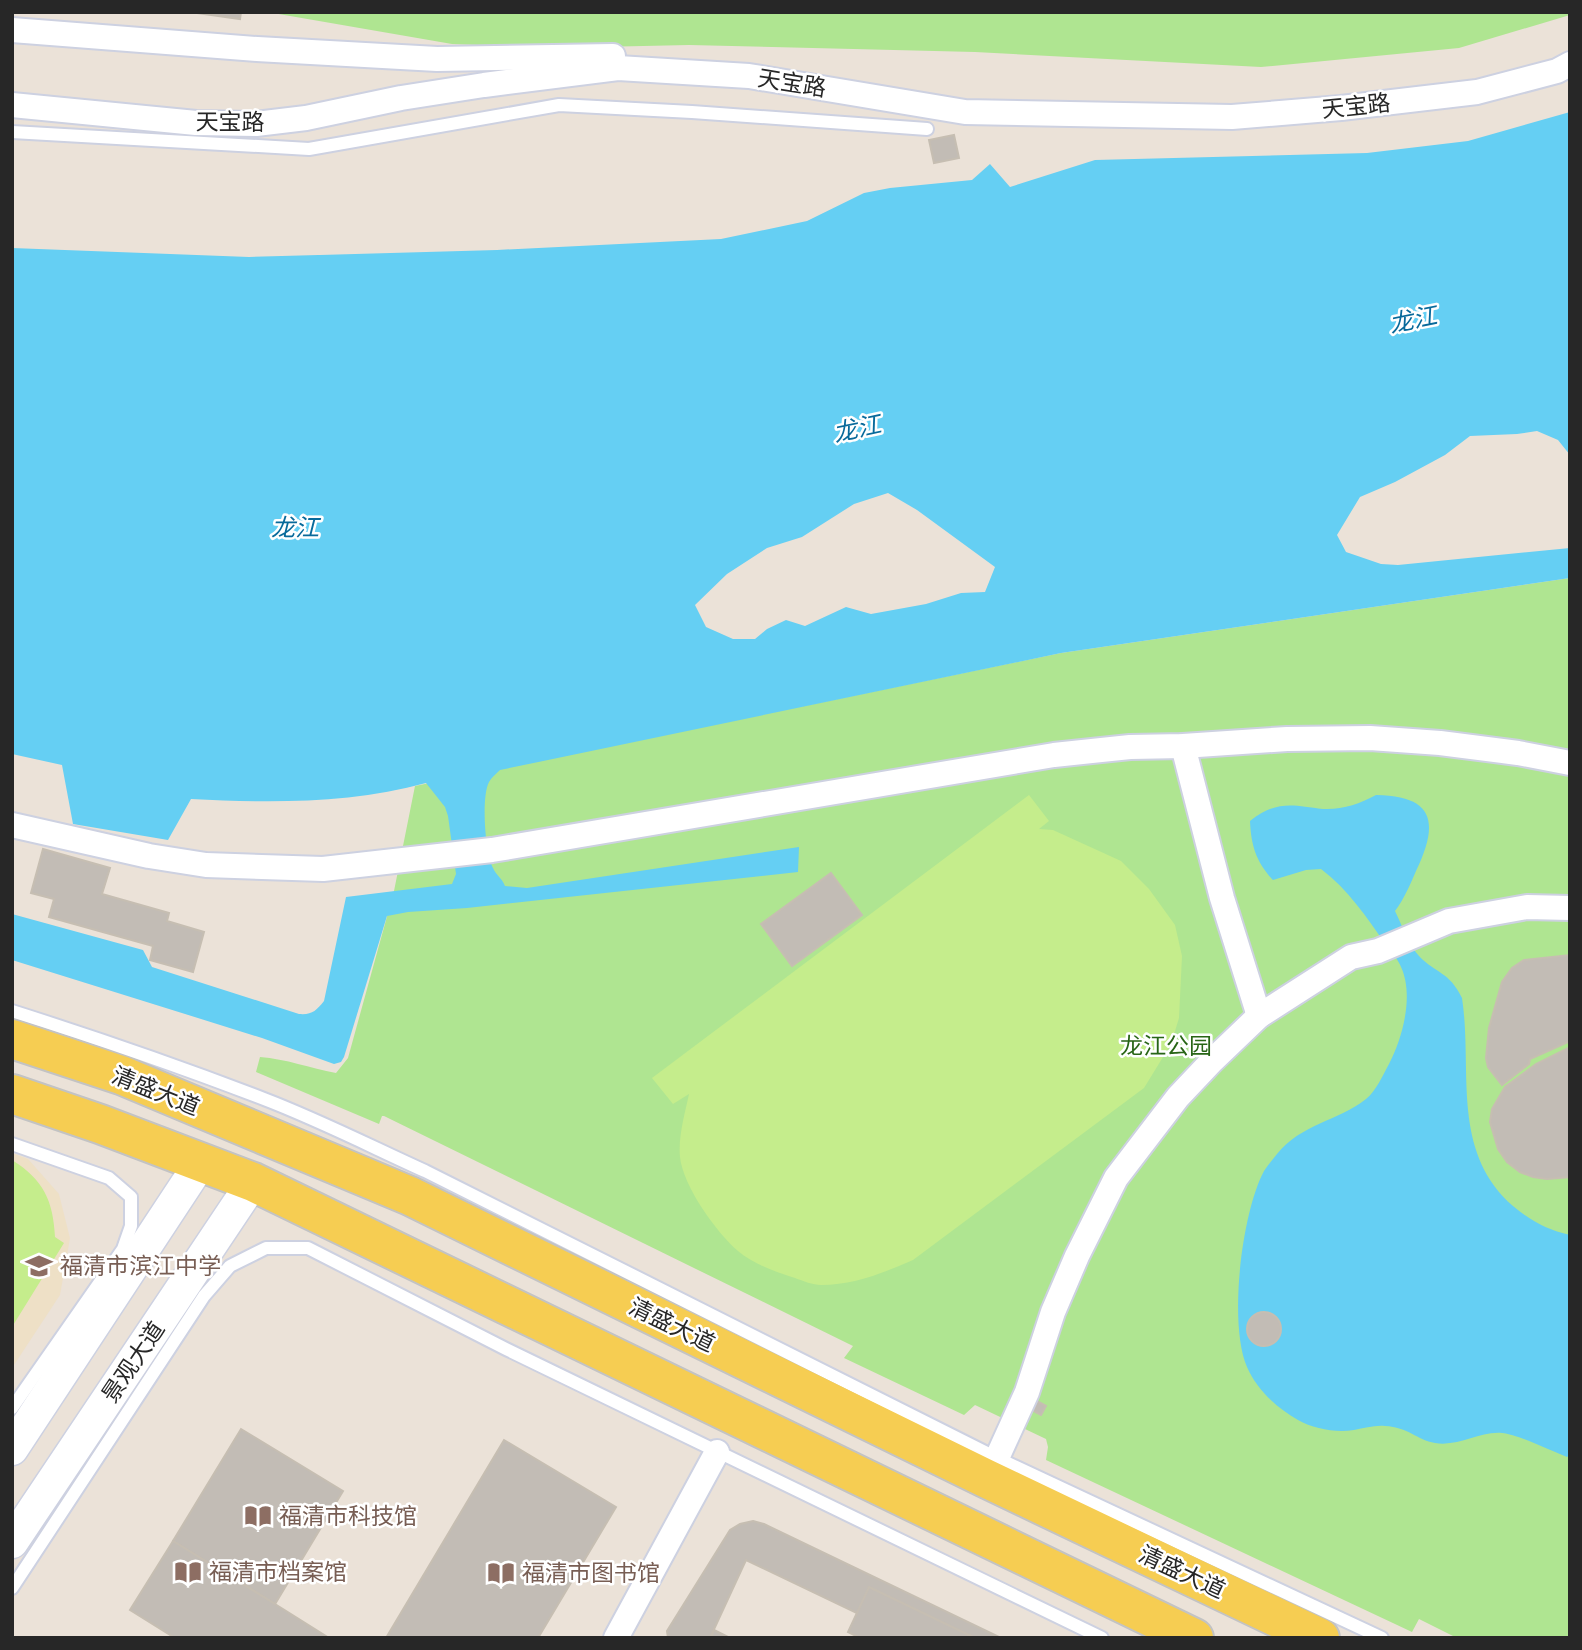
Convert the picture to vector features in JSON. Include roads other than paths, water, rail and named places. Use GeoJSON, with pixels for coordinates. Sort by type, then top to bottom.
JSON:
{"type":"FeatureCollection","features":[{"type":"Feature","properties":{"kind":"main road","name":"清盛大道"},"geometry":{"type":"LineString","coordinates":[[12,1039],[121,1075],[410,1196],[991,1468],[1320,1638]]}},
{"type":"Feature","properties":{"kind":"main road"},"geometry":{"type":"LineString","coordinates":[[12,1094],[253,1182],[1194,1638]]}},
{"type":"Feature","properties":{"kind":"street","name":"天宝路"},"geometry":{"type":"LineString","coordinates":[[12,30],[244,48],[437,59],[601,55],[754,63],[967,100],[1232,103],[1474,78],[1550,57],[1570,47]]}},
{"type":"Feature","properties":{"kind":"street","name":"天宝路"},"geometry":{"type":"LineString","coordinates":[[12,105],[196,123],[256,124],[306,118],[401,98],[484,85],[618,68],[749,76],[965,112],[1232,117],[1341,108],[1477,92],[1557,71],[1570,64]]}},
{"type":"Feature","properties":{"kind":"street"},"geometry":{"type":"LineString","coordinates":[[12,825],[149,856],[206,864],[323,869],[450,857],[1101,749],[1287,739],[1370,738],[1453,744],[1570,763]]}},
{"type":"Feature","properties":{"kind":"street"},"geometry":{"type":"LineString","coordinates":[[1183,746],[1222,898],[1259,1016]]}},
{"type":"Feature","properties":{"kind":"street"},"geometry":{"type":"LineString","coordinates":[[991,1468],[1027,1392],[1053,1312],[1072,1267],[1116,1178],[1178,1097],[1259,1016],[1351,957],[1378,951],[1450,921],[1516,909],[1570,908]]}},
{"type":"Feature","properties":{"kind":"street"},"geometry":{"type":"LineString","coordinates":[[12,1449],[201,1162]]}},
{"type":"Feature","properties":{"kind":"street","name":"景观大道"},"geometry":{"type":"LineString","coordinates":[[12,1542],[253,1182]]}},
{"type":"Feature","properties":{"kind":"street"},"geometry":{"type":"LineString","coordinates":[[616,1638],[717,1452]]}},
{"type":"Feature","properties":{"kind":"lane"},"geometry":{"type":"LineString","coordinates":[[12,132],[309,149],[559,105],[692,111],[927,129]]}},
{"type":"Feature","properties":{"kind":"lane"},"geometry":{"type":"LineString","coordinates":[[12,1011],[94,1037],[266,1100],[348,1135],[425,1171],[991,1468],[1382,1638]]}},
{"type":"Feature","properties":{"kind":"lane"},"geometry":{"type":"LineString","coordinates":[[12,1144],[110,1178],[131,1197],[131,1226],[123,1249],[12,1408]]}},
{"type":"Feature","properties":{"kind":"lane"},"geometry":{"type":"LineString","coordinates":[[12,1588],[204,1296],[230,1266],[266,1248],[308,1248],[506,1349],[1102,1638]]}},
{"type":"Feature","properties":{"kind":"water","name":"龙江"},"geometry":{"type":"Polygon","coordinates":[[[1570,112],[1570,455],[1558,440],[1537,431],[1470,436],[1445,455],[1360,497],[1337,535],[1346,552],[1381,564],[1398,565],[1570,548],[1570,578],[1061,653],[500,770],[490,780],[487,789],[485,825],[490,861],[505,886],[527,888],[799,847],[798,872],[387,916],[344,1057],[341,1062],[334,1064],[262,1038],[12,960],[12,914],[143,950],[152,967],[299,1014],[307,1014],[316,1010],[324,1001],[346,897],[452,884],[456,874],[448,816],[445,807],[426,783],[398,790],[339,798],[250,801],[191,799],[168,840],[73,824],[62,765],[12,754],[12,248],[249,257],[497,250],[721,239],[807,221],[864,193],[972,180],[990,164],[1010,187],[1095,160],[1367,153],[1468,141],[1570,112]],[[888,493],[854,504],[802,537],[767,548],[727,574],[695,605],[706,627],[733,639],[755,639],[767,629],[786,620],[805,626],[846,607],[871,614],[926,604],[961,593],[985,592],[995,567],[917,510],[888,493]]]}},
{"type":"Feature","properties":{"kind":"water"},"geometry":{"type":"Polygon","coordinates":[[[1376,795],[1410,801],[1421,807],[1427,815],[1428,839],[1423,854],[1407,892],[1395,911],[1415,951],[1452,983],[1462,998],[1468,1108],[1472,1135],[1480,1160],[1493,1184],[1513,1206],[1540,1224],[1570,1235],[1570,1454],[1567,1457],[1525,1439],[1502,1433],[1485,1434],[1444,1444],[1393,1427],[1377,1426],[1340,1431],[1311,1426],[1268,1398],[1251,1375],[1241,1348],[1238,1296],[1240,1268],[1249,1213],[1264,1171],[1277,1154],[1297,1136],[1344,1113],[1373,1092],[1399,1041],[1407,1003],[1405,978],[1400,964],[1348,895],[1321,869],[1306,870],[1273,880],[1262,867],[1256,853],[1250,821],[1277,807],[1337,809],[1376,795]]]}},
{"type":"Feature","properties":{"kind":"place","name":"福清市滨江中学"},"geometry":{"type":"Point","coordinates":[39,1266]}},
{"type":"Feature","properties":{"kind":"place","name":"福清市科技馆"},"geometry":{"type":"Point","coordinates":[258,1516]}},
{"type":"Feature","properties":{"kind":"place","name":"福清市档案馆"},"geometry":{"type":"Point","coordinates":[188,1572]}},
{"type":"Feature","properties":{"kind":"place","name":"福清市图书馆"},"geometry":{"type":"Point","coordinates":[501,1573]}},
{"type":"Feature","properties":{"kind":"park label","name":"龙江公园"},"geometry":{"type":"Point","coordinates":[1166,1046]}}]}
